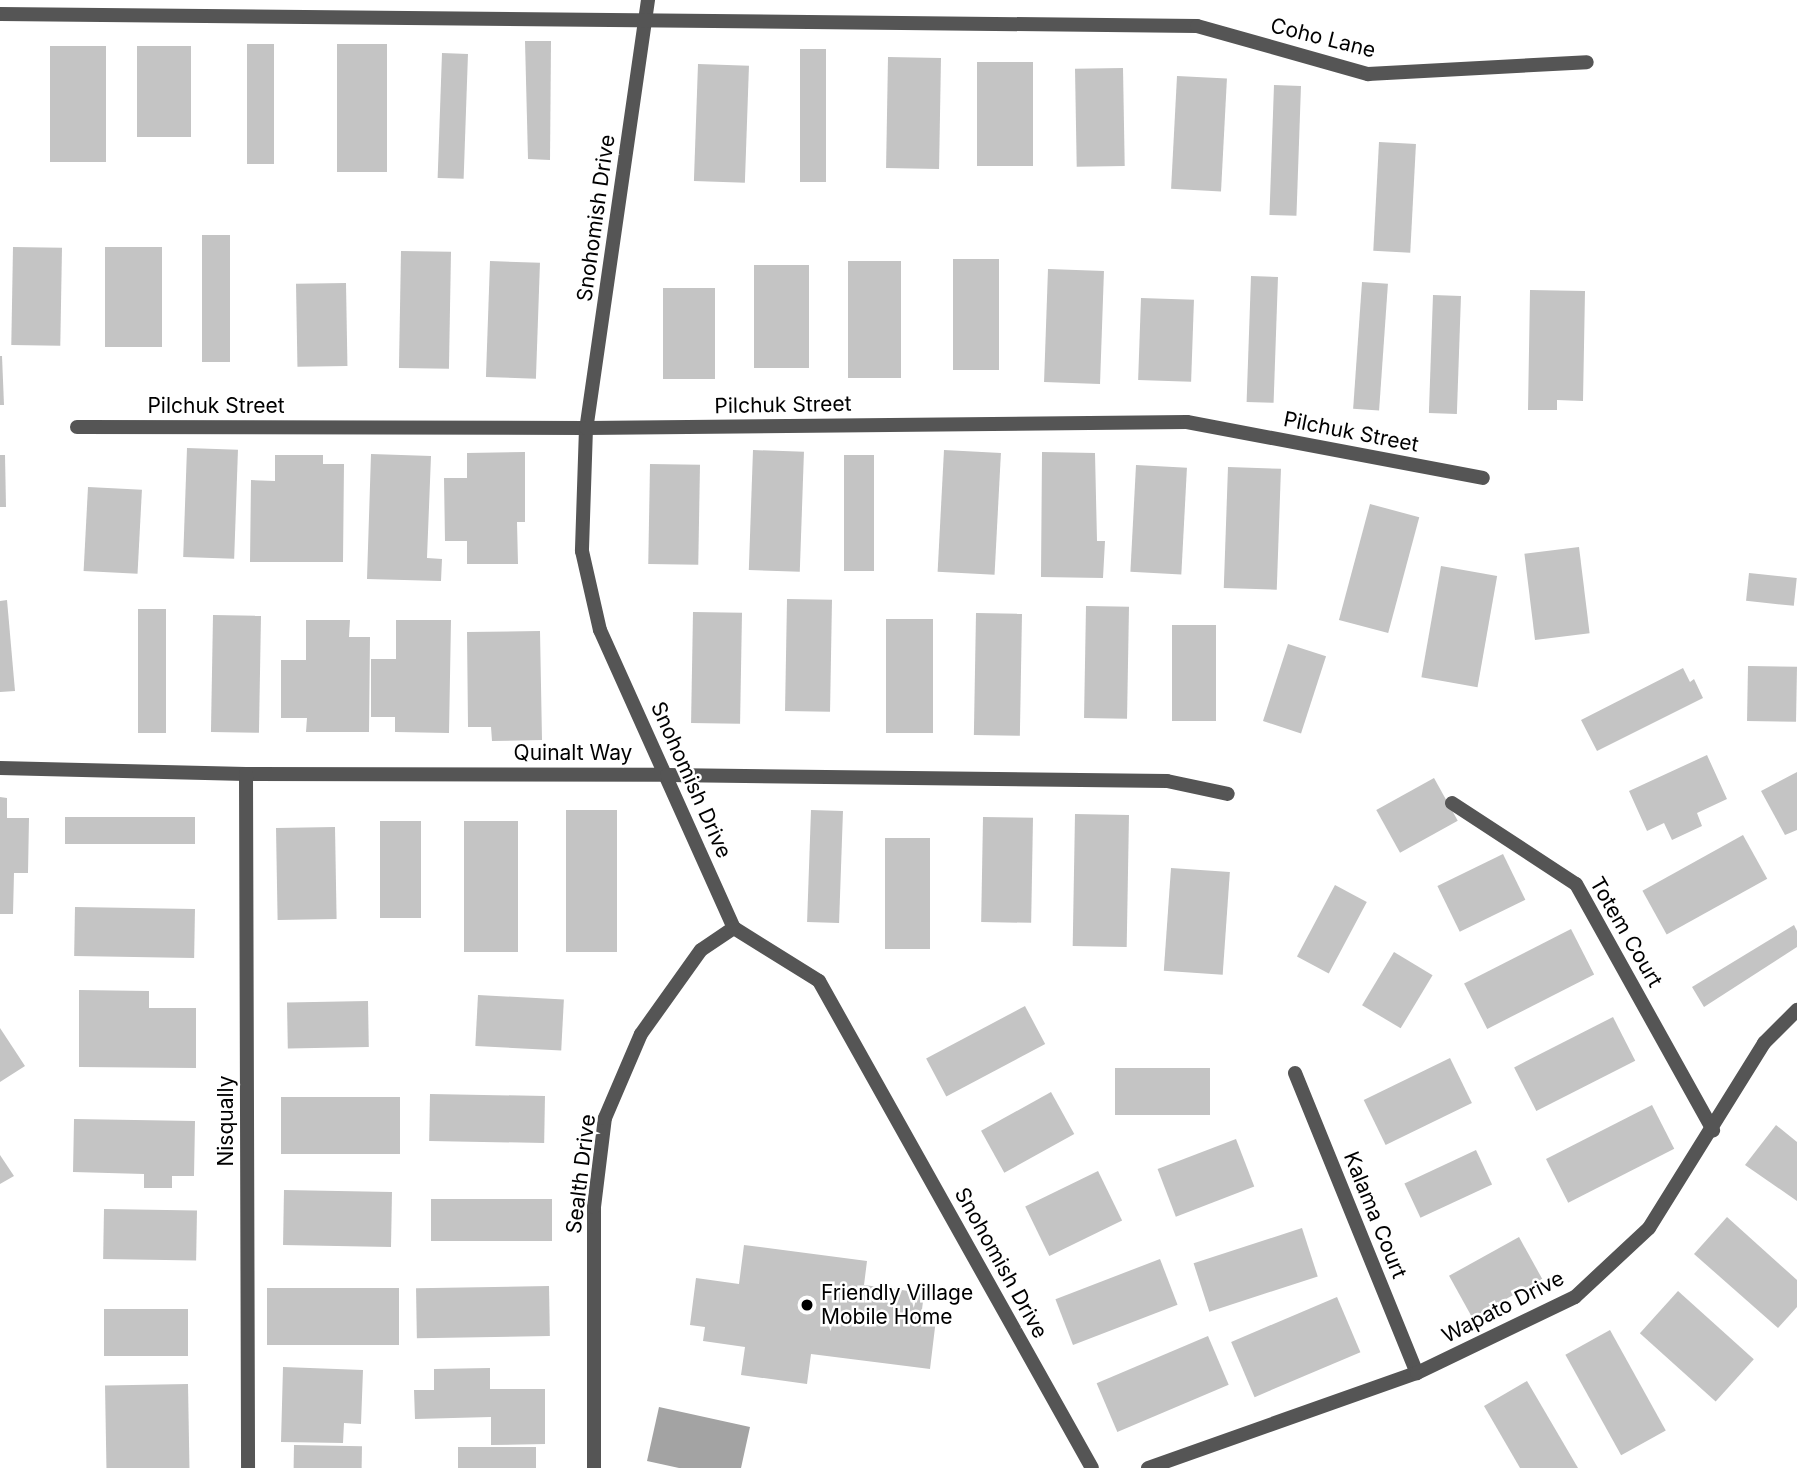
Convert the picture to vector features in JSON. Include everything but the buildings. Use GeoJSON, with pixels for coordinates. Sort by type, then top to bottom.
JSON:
{"type":"FeatureCollection","features":[{"type":"Feature","properties":{"kind":"street","name":"Snohomish Drive"},"geometry":{"type":"LineString","coordinates":[[648,0],[586,428],[582,551],[600,630],[734,928],[819,981],[1092,1468]]}},
{"type":"Feature","properties":{"kind":"street","name":"Coho Lane"},"geometry":{"type":"LineString","coordinates":[[0,14],[1198,26],[1368,74],[1587,62]]}},
{"type":"Feature","properties":{"kind":"street","name":"Pilchuk Street"},"geometry":{"type":"LineString","coordinates":[[77,426],[586,428],[1187,422],[1483,478]]}},
{"type":"Feature","properties":{"kind":"street","name":"Quinalt Way"},"geometry":{"type":"LineString","coordinates":[[0,768],[246,774],[667,775],[1167,781],[1228,794]]}},
{"type":"Feature","properties":{"kind":"street","name":"Nisqually"},"geometry":{"type":"LineString","coordinates":[[246,774],[248,1468]]}},
{"type":"Feature","properties":{"kind":"street","name":"Totem Court"},"geometry":{"type":"LineString","coordinates":[[1452,803],[1576,884],[1713,1130]]}},
{"type":"Feature","properties":{"kind":"street","name":"Sealth Drive"},"geometry":{"type":"LineString","coordinates":[[594,1468],[594,1207],[605,1118],[641,1034],[701,950],[734,928]]}},
{"type":"Feature","properties":{"kind":"street","name":"Wapato Drive"},"geometry":{"type":"LineString","coordinates":[[1148,1468],[1417,1373],[1575,1297],[1649,1228],[1713,1130],[1764,1043],[1797,1010]]}},
{"type":"Feature","properties":{"kind":"street","name":"Kalama Court"},"geometry":{"type":"LineString","coordinates":[[1295,1073],[1417,1373]]}},
{"type":"Feature","properties":{"kind":"shaded area"},"geometry":{"type":"Polygon","coordinates":[[[659,1407],[750,1427],[741,1468],[679,1468],[647,1461],[659,1407]]]}},
{"type":"Feature","properties":{"kind":"place","name":"Friendly Village Mobile Home"},"geometry":{"type":"Point","coordinates":[807,1305]}}]}
